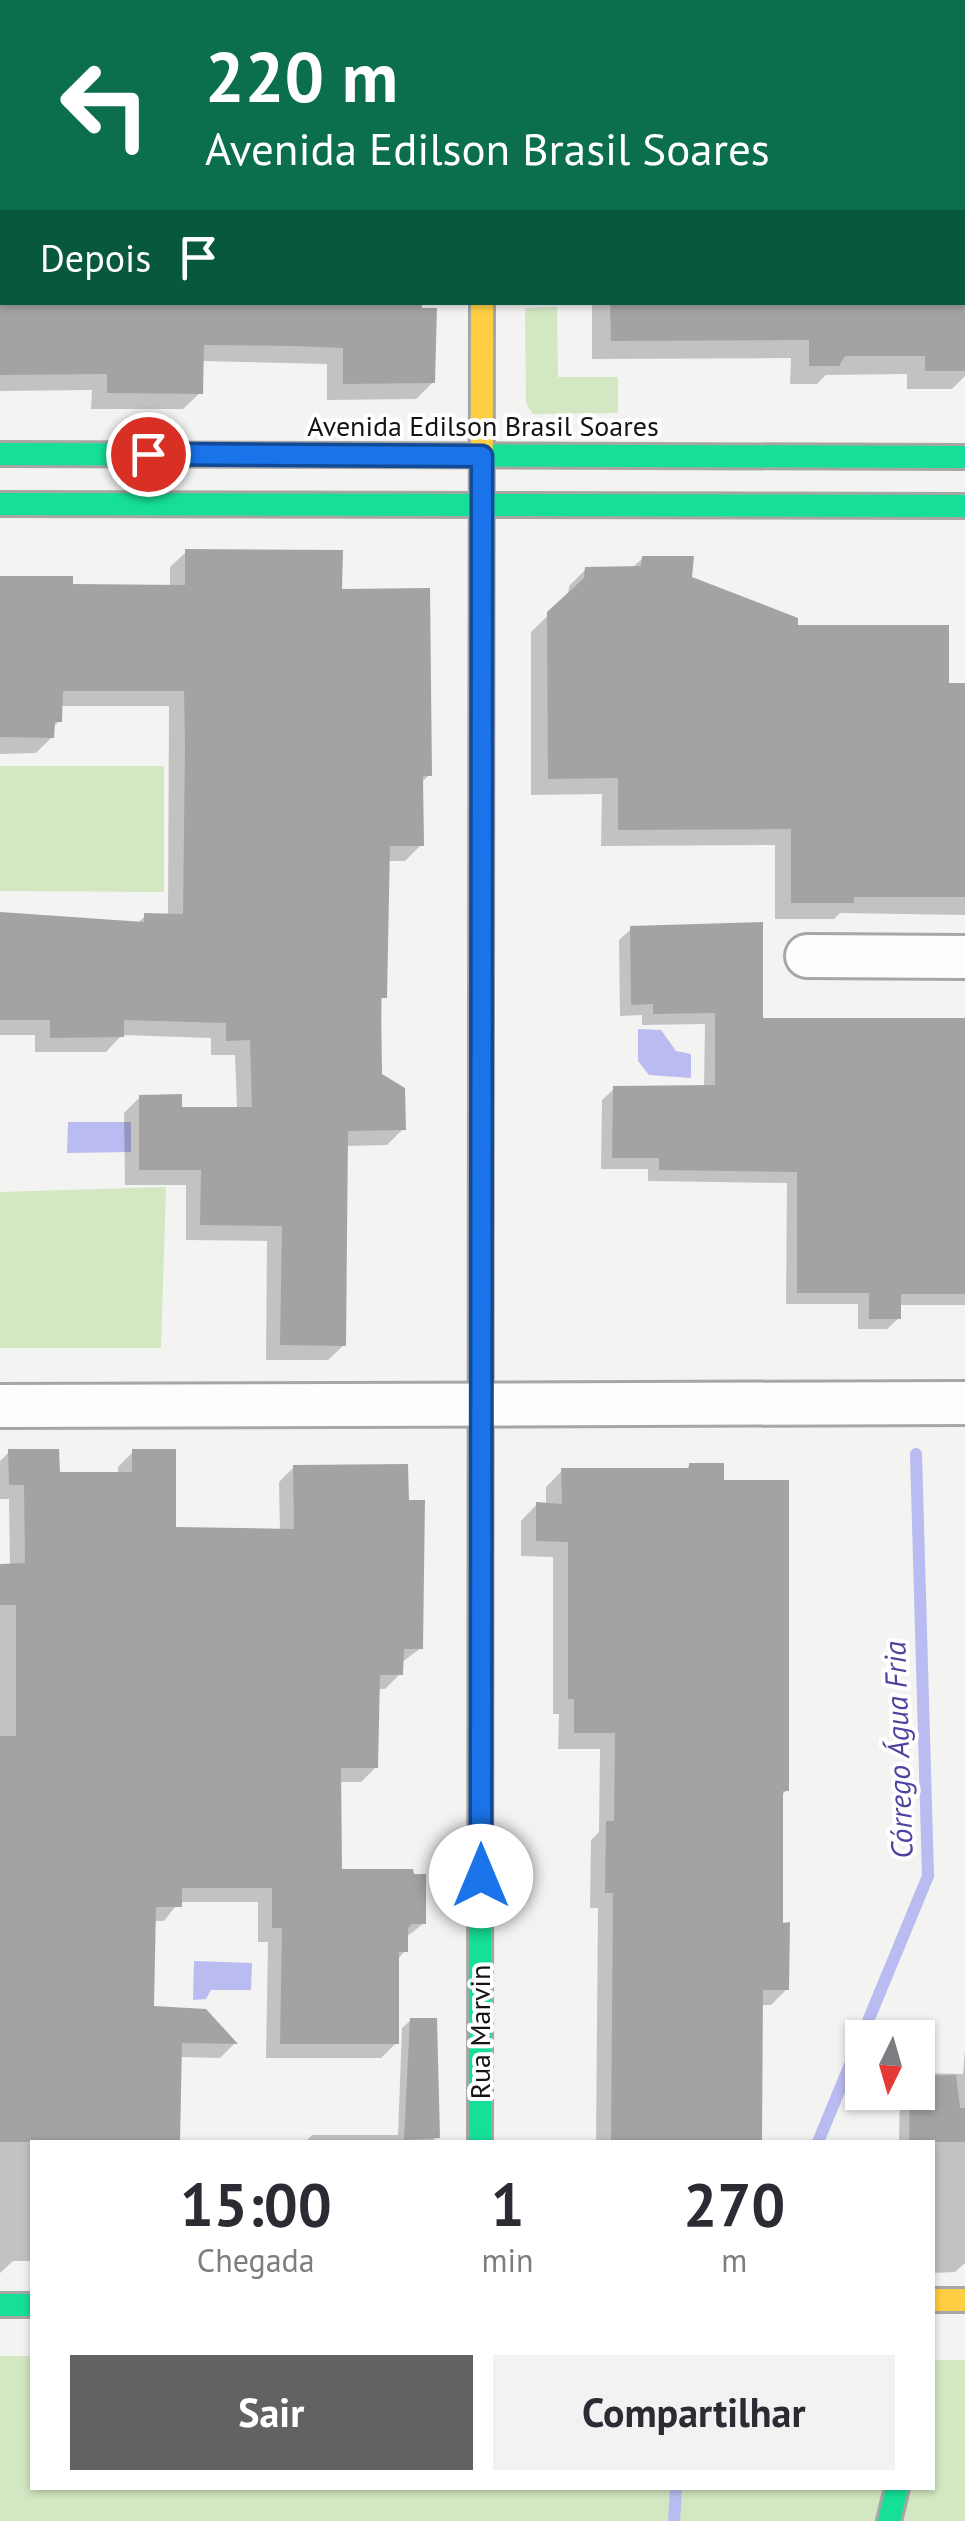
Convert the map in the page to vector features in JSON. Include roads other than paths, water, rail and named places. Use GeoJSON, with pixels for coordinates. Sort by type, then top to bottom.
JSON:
{"type":"FeatureCollection","features":[{"type":"Feature","properties":{"kind":"street","name":"Rua Marvin"},"geometry":{"type":"LineString","coordinates":[[480,2140],[484,1406],[482,305]]}},
{"type":"Feature","properties":{"kind":"street","name":"Avenida Edilson Brasil Soares"},"geometry":{"type":"LineString","coordinates":[[0,454],[965,457]]}},
{"type":"Feature","properties":{"kind":"street"},"geometry":{"type":"LineString","coordinates":[[0,504],[965,506]]}},
{"type":"Feature","properties":{"kind":"street"},"geometry":{"type":"LineString","coordinates":[[807,956],[965,958]]}},
{"type":"Feature","properties":{"kind":"street"},"geometry":{"type":"LineString","coordinates":[[0,1406],[965,1403]]}},
{"type":"Feature","properties":{"kind":"street"},"geometry":{"type":"LineString","coordinates":[[936,2300],[965,2300]]}},
{"type":"Feature","properties":{"kind":"street"},"geometry":{"type":"LineString","coordinates":[[0,2305],[30,2305]]}},
{"type":"Feature","properties":{"kind":"street"},"geometry":{"type":"LineString","coordinates":[[889,2521],[896,2490]]}},
{"type":"Feature","properties":{"kind":"water"},"geometry":{"type":"Polygon","coordinates":[[[638,1029],[661,1030],[676,1051],[691,1054],[691,1078],[649,1075],[638,1061],[638,1029]]]}},
{"type":"Feature","properties":{"kind":"water"},"geometry":{"type":"Polygon","coordinates":[[[68,1122],[131,1122],[131,1152],[67,1153],[68,1122]]]}},
{"type":"Feature","properties":{"kind":"water"},"geometry":{"type":"Polygon","coordinates":[[[194,1961],[252,1963],[251,1990],[211,1990],[206,1999],[193,2000],[194,1961]]]}},
{"type":"Feature","properties":{"kind":"waterway","name":"Córrego Água Fria"},"geometry":{"type":"LineString","coordinates":[[819,2140],[928,1876],[916,1454]]}},
{"type":"Feature","properties":{"kind":"waterway","name":"Córrego Água Fria"},"geometry":{"type":"LineString","coordinates":[[674,2521],[676,2490]]}}]}
